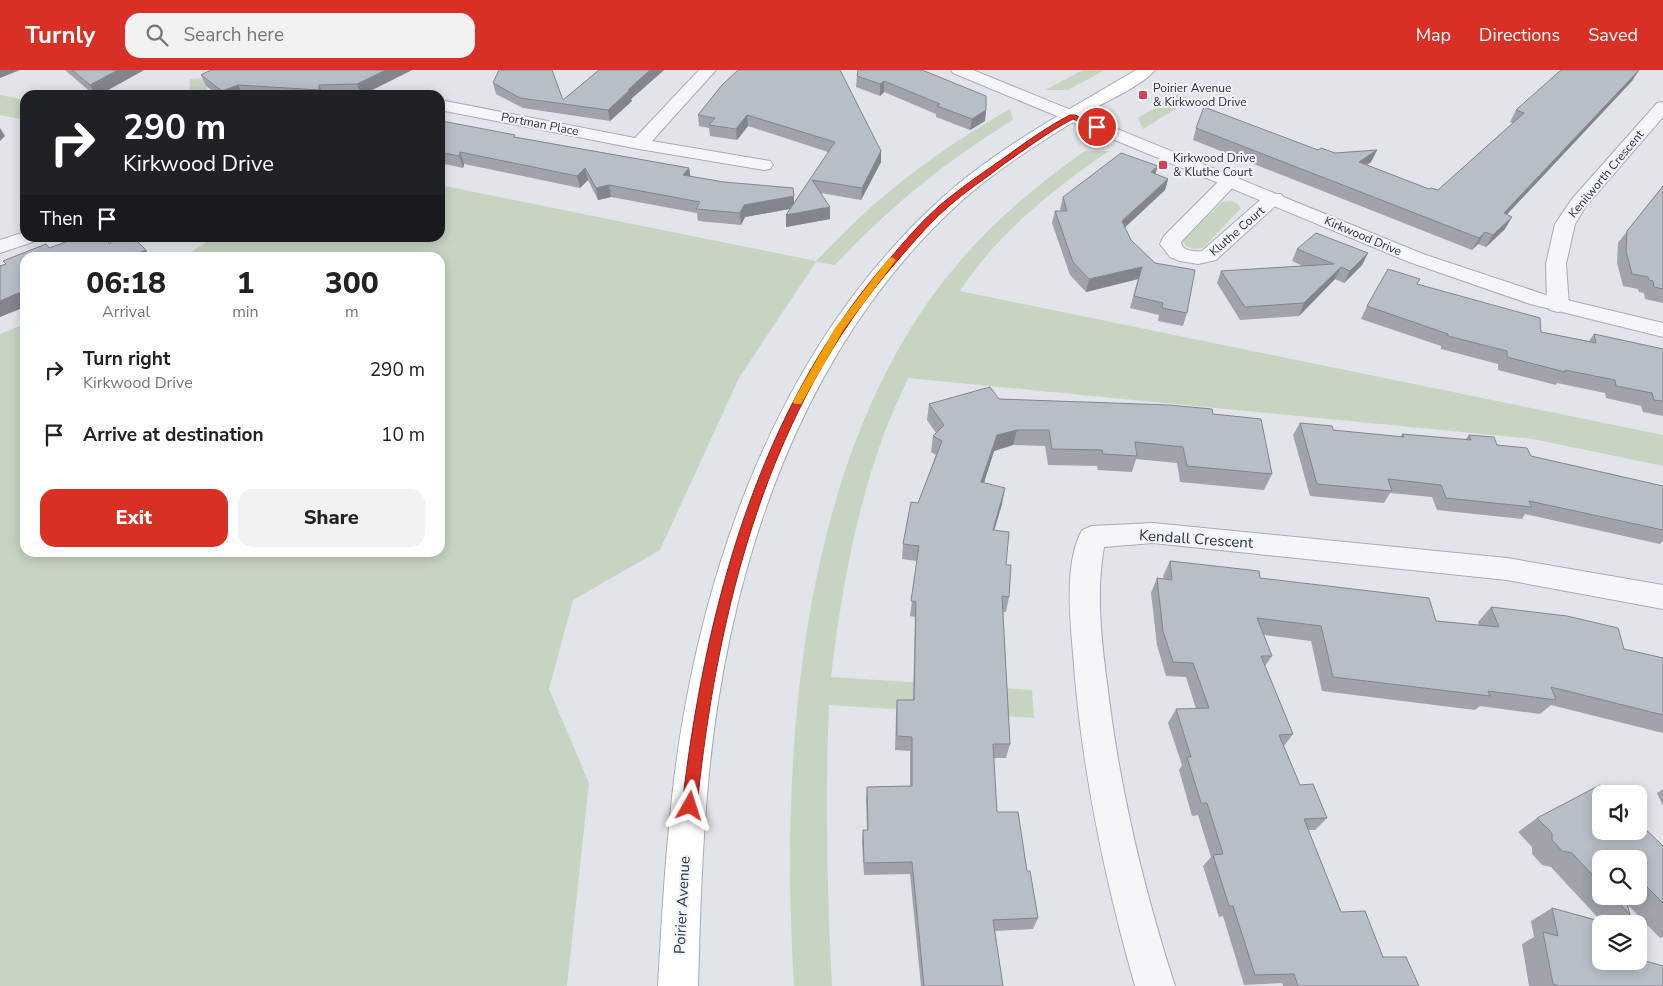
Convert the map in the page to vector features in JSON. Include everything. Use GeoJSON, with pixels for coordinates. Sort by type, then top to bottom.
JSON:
{"type":"FeatureCollection","features":[{"type":"Feature","properties":{"kind":"main road","name":"Poirier Avenue"},"geometry":{"type":"LineString","coordinates":[[678,986],[684,859],[696,753],[712,660],[727,591],[747,525],[768,467],[790,416],[840,328],[867,290],[923,226],[952,199],[1048,130],[1146,70]]}},
{"type":"Feature","properties":{"kind":"street"},"geometry":{"type":"LineString","coordinates":[[639,144],[708,70]]}},
{"type":"Feature","properties":{"kind":"street","name":"Kirkwood Drive"},"geometry":{"type":"LineString","coordinates":[[959,70],[1231,180],[1416,258],[1491,286],[1558,305],[1663,330]]}},
{"type":"Feature","properties":{"kind":"street","name":"Portman Place"},"geometry":{"type":"LineString","coordinates":[[445,98],[639,144],[764,165]]}},
{"type":"Feature","properties":{"kind":"street","name":"Kenilworth Crescent"},"geometry":{"type":"LineString","coordinates":[[1558,305],[1556,264],[1565,224],[1580,203],[1663,107]]}},
{"type":"Feature","properties":{"kind":"street","name":"Kluthe Court"},"geometry":{"type":"LineString","coordinates":[[1231,180],[1171,240],[1170,244],[1176,252],[1196,258],[1209,256],[1274,198]]}},
{"type":"Feature","properties":{"kind":"street"},"geometry":{"type":"LineString","coordinates":[[0,247],[20,240]]}},
{"type":"Feature","properties":{"kind":"street","name":"Kendall Crescent"},"geometry":{"type":"LineString","coordinates":[[1155,986],[1121,860],[1104,783],[1093,706],[1087,638],[1085,578],[1092,538],[1153,533],[1507,569],[1663,597]]}},
{"type":"Feature","properties":{"kind":"green space"},"geometry":{"type":"Polygon","coordinates":[[[1083,70],[1105,70],[1068,90],[1045,90],[1083,70]]]}},
{"type":"Feature","properties":{"kind":"green space"},"geometry":{"type":"Polygon","coordinates":[[[207,78],[206,90],[189,90],[190,79],[207,78]]]}},
{"type":"Feature","properties":{"kind":"green space"},"geometry":{"type":"Polygon","coordinates":[[[1178,94],[1192,99],[1143,129],[1138,118],[1178,94]]]}},
{"type":"Feature","properties":{"kind":"green space"},"geometry":{"type":"Polygon","coordinates":[[[0,95],[20,99],[20,119],[0,115],[0,95]]]}},
{"type":"Feature","properties":{"kind":"green space"},"geometry":{"type":"Polygon","coordinates":[[[1010,109],[1013,120],[964,152],[919,186],[835,265],[816,262],[739,378],[660,550],[573,600],[549,689],[589,783],[567,986],[0,986],[0,334],[20,326],[20,557],[445,557],[445,252],[191,252],[207,242],[445,242],[445,186],[816,261],[859,218],[894,187],[970,133],[1010,109]]]}},
{"type":"Feature","properties":{"kind":"green space"},"geometry":{"type":"Polygon","coordinates":[[[1085,151],[1109,151],[1067,181],[1027,214],[991,250],[960,291],[1663,435],[1663,466],[1533,439],[908,378],[884,434],[857,524],[839,615],[831,677],[1032,690],[1034,718],[829,705],[827,846],[832,986],[794,986],[790,899],[791,808],[797,715],[808,622],[827,531],[855,443],[892,361],[939,287],[971,248],[1006,213],[1044,181],[1085,151]]]}},
{"type":"Feature","properties":{"kind":"green space"},"geometry":{"type":"Polygon","coordinates":[[[1230,201],[1237,203],[1241,208],[1203,248],[1194,249],[1186,246],[1183,241],[1222,202],[1230,201]]]}},
{"type":"Feature","properties":{"kind":"building"},"geometry":{"type":"Polygon","coordinates":[[[72,70],[118,70],[90,85],[72,70]]]}},
{"type":"Feature","properties":{"kind":"building"},"geometry":{"type":"Polygon","coordinates":[[[211,70],[386,70],[357,84],[319,85],[319,90],[238,85],[221,90],[201,75],[211,70]]]}},
{"type":"Feature","properties":{"kind":"building"},"geometry":{"type":"Polygon","coordinates":[[[499,70],[552,70],[563,100],[599,70],[650,70],[608,110],[520,98],[493,83],[499,70]]]}},
{"type":"Feature","properties":{"kind":"building"},"geometry":{"type":"Polygon","coordinates":[[[738,70],[840,70],[881,151],[862,188],[812,180],[830,207],[786,215],[835,142],[747,115],[736,129],[709,125],[715,118],[698,115],[722,85],[738,70]]]}},
{"type":"Feature","properties":{"kind":"building"},"geometry":{"type":"Polygon","coordinates":[[[858,70],[922,70],[986,96],[986,110],[972,119],[937,106],[940,104],[884,81],[880,84],[857,76],[858,70]]]}},
{"type":"Feature","properties":{"kind":"building"},"geometry":{"type":"Polygon","coordinates":[[[1561,70],[1639,70],[1504,213],[1512,217],[1493,235],[1485,232],[1479,238],[1196,128],[1204,107],[1318,150],[1321,148],[1335,153],[1377,150],[1359,162],[1429,189],[1438,190],[1524,113],[1516,110],[1561,70]]]}},
{"type":"Feature","properties":{"kind":"building"},"geometry":{"type":"Polygon","coordinates":[[[445,122],[515,135],[514,137],[689,168],[683,175],[724,182],[793,188],[794,196],[744,205],[740,213],[696,209],[700,202],[609,185],[596,188],[585,168],[577,176],[460,152],[459,156],[445,153],[445,122]]]}},
{"type":"Feature","properties":{"kind":"building"},"geometry":{"type":"Polygon","coordinates":[[[1121,153],[1158,166],[1151,172],[1168,179],[1122,221],[1131,240],[1155,263],[1195,270],[1187,313],[1162,308],[1163,303],[1134,296],[1142,267],[1089,279],[1073,262],[1055,211],[1067,211],[1063,197],[1121,153]]]}},
{"type":"Feature","properties":{"kind":"building"},"geometry":{"type":"Polygon","coordinates":[[[1663,186],[1663,289],[1654,287],[1653,281],[1649,280],[1648,277],[1632,274],[1626,251],[1627,231],[1663,186]]]}},
{"type":"Feature","properties":{"kind":"building"},"geometry":{"type":"Polygon","coordinates":[[[1316,233],[1368,253],[1350,271],[1341,267],[1304,303],[1245,307],[1221,271],[1334,264],[1297,249],[1316,233]]]}},
{"type":"Feature","properties":{"kind":"building"},"geometry":{"type":"Polygon","coordinates":[[[66,242],[108,242],[110,244],[111,242],[138,242],[146,250],[141,252],[26,252],[46,244],[49,248],[66,242]]]}},
{"type":"Feature","properties":{"kind":"building"},"geometry":{"type":"Polygon","coordinates":[[[20,254],[20,292],[0,301],[0,266],[6,264],[3,261],[20,254]]]}},
{"type":"Feature","properties":{"kind":"building"},"geometry":{"type":"Polygon","coordinates":[[[1388,269],[1420,279],[1417,284],[1540,318],[1541,332],[1596,343],[1594,334],[1663,349],[1663,401],[1654,400],[1652,393],[1616,386],[1615,380],[1565,370],[1565,372],[1507,357],[1507,351],[1448,336],[1448,334],[1367,306],[1388,269]]]}},
{"type":"Feature","properties":{"kind":"building"},"geometry":{"type":"Polygon","coordinates":[[[990,387],[999,399],[1169,405],[1212,409],[1213,414],[1261,419],[1272,474],[1187,466],[1183,447],[1135,442],[1137,456],[1103,454],[1102,450],[1052,449],[1049,430],[1017,430],[997,435],[981,482],[1005,488],[993,530],[1009,532],[1006,565],[1011,565],[1009,597],[1002,596],[1010,744],[993,744],[997,812],[1018,812],[1027,871],[1030,871],[1038,918],[993,920],[1003,986],[924,986],[912,862],[864,863],[863,830],[868,830],[867,787],[912,786],[912,737],[897,736],[897,700],[914,700],[916,602],[911,601],[919,546],[903,544],[911,502],[918,503],[942,441],[933,436],[944,425],[929,404],[990,387]]]}},
{"type":"Feature","properties":{"kind":"building"},"geometry":{"type":"Polygon","coordinates":[[[1300,423],[1332,426],[1333,430],[1404,437],[1402,434],[1471,440],[1469,435],[1494,437],[1497,445],[1527,448],[1531,456],[1663,486],[1663,530],[1529,501],[1532,507],[1446,498],[1441,485],[1388,479],[1392,491],[1317,484],[1300,423]]]}},
{"type":"Feature","properties":{"kind":"building"},"geometry":{"type":"Polygon","coordinates":[[[1170,561],[1259,571],[1260,578],[1429,598],[1436,621],[1499,627],[1491,607],[1567,616],[1618,628],[1624,649],[1663,658],[1663,715],[1551,687],[1556,700],[1488,691],[1490,696],[1333,677],[1321,626],[1257,618],[1272,656],[1261,656],[1293,734],[1279,735],[1300,785],[1313,784],[1327,818],[1304,819],[1341,912],[1365,911],[1383,957],[1406,957],[1419,986],[1298,986],[1294,974],[1255,975],[1233,906],[1229,906],[1213,855],[1223,854],[1207,803],[1201,803],[1187,757],[1191,757],[1176,709],[1209,708],[1193,663],[1173,662],[1163,631],[1157,578],[1172,580],[1170,561]]]}},
{"type":"Feature","properties":{"kind":"building"},"geometry":{"type":"Polygon","coordinates":[[[1592,789],[1592,840],[1647,840],[1647,831],[1663,846],[1663,903],[1647,887],[1647,850],[1592,850],[1592,874],[1572,853],[1562,851],[1552,840],[1552,833],[1537,818],[1592,789]]]}},
{"type":"Feature","properties":{"kind":"building"},"geometry":{"type":"Polygon","coordinates":[[[1621,905],[1627,905],[1630,915],[1621,905]]]}},
{"type":"Feature","properties":{"kind":"building"},"geometry":{"type":"Polygon","coordinates":[[[1552,908],[1592,919],[1592,970],[1647,970],[1647,961],[1663,966],[1663,986],[1559,986],[1553,984],[1543,932],[1558,936],[1552,908]]]}},
{"type":"Feature","properties":{"kind":"slow traffic"},"geometry":{"type":"LineString","coordinates":[[798,401],[814,370],[840,328],[867,290],[892,260]]}},
{"type":"Feature","properties":{"kind":"place","name":"Poirier Avenue & Kirkwood Drive"},"geometry":{"type":"Point","coordinates":[1143,95]}},
{"type":"Feature","properties":{"kind":"place","name":"Kirkwood Drive & Kluthe Court"},"geometry":{"type":"Point","coordinates":[1163,165]}},
{"type":"Feature","properties":{"kind":"route"},"geometry":{"type":"LineString","coordinates":[[690,806],[696,753],[712,660],[727,591],[747,525],[768,467],[790,416],[814,370],[840,328],[894,256],[952,199],[1048,130],[1072,116],[1097,127]]}}]}
